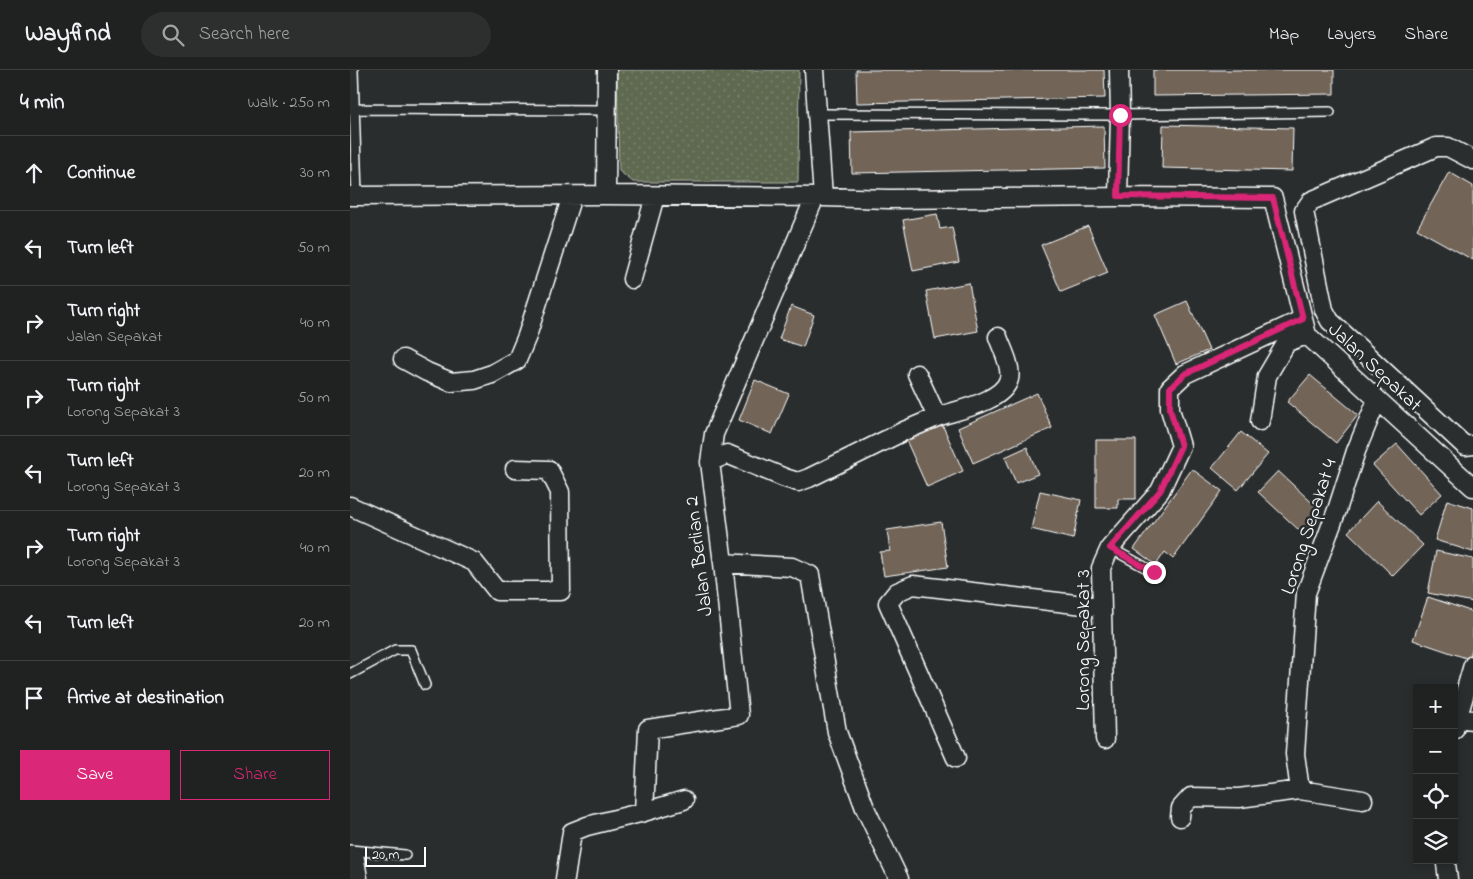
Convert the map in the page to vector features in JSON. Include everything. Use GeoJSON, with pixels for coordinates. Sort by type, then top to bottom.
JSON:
{"type":"FeatureCollection","features":[{"type":"Feature","properties":{"kind":"main road"},"geometry":{"type":"LineString","coordinates":[[350,860],[353,879]]}},
{"type":"Feature","properties":{"kind":"street"},"geometry":{"type":"LineString","coordinates":[[606,195],[607,70]]}},
{"type":"Feature","properties":{"kind":"street"},"geometry":{"type":"LineString","coordinates":[[814,70],[818,114],[819,197]]}},
{"type":"Feature","properties":{"kind":"street"},"geometry":{"type":"LineString","coordinates":[[353,196],[606,195],[889,199],[1118,196],[1119,70]]}},
{"type":"Feature","properties":{"kind":"street"},"geometry":{"type":"LineString","coordinates":[[1473,160],[1448,147],[1436,147],[1311,201],[1304,211],[1324,310],[1330,321],[1465,446],[1473,445]]}},
{"type":"Feature","properties":{"kind":"street"},"geometry":{"type":"LineString","coordinates":[[403,359],[451,382],[474,380],[492,374],[517,360],[527,336],[572,196]]}},
{"type":"Feature","properties":{"kind":"street"},"geometry":{"type":"LineString","coordinates":[[632,279],[655,196]]}},
{"type":"Feature","properties":{"kind":"street","name":"Jalan Sepakat"},"geometry":{"type":"LineString","coordinates":[[1118,196],[1273,198],[1305,327],[1377,400],[1473,487]]}},
{"type":"Feature","properties":{"kind":"street","name":"Jalan Berlian 2"},"geometry":{"type":"LineString","coordinates":[[644,812],[648,729],[739,716],[710,462],[714,434],[819,197]]}},
{"type":"Feature","properties":{"kind":"street"},"geometry":{"type":"LineString","coordinates":[[1260,421],[1268,376],[1287,342],[1305,327]]}},
{"type":"Feature","properties":{"kind":"street","name":"Lorong Sepakat 3"},"geometry":{"type":"LineString","coordinates":[[1105,739],[1101,568],[1110,548],[1160,491],[1181,446],[1170,409],[1170,388],[1185,374],[1305,327]]}},
{"type":"Feature","properties":{"kind":"street"},"geometry":{"type":"LineString","coordinates":[[710,462],[727,454],[798,482],[809,478],[904,430],[983,402],[997,394],[1004,388],[1009,379],[1009,370],[998,337]]}},
{"type":"Feature","properties":{"kind":"street"},"geometry":{"type":"LineString","coordinates":[[917,374],[937,417]]}},
{"type":"Feature","properties":{"kind":"street","name":"Lorong Sepakat 4"},"geometry":{"type":"LineString","coordinates":[[1300,790],[1295,754],[1306,593],[1337,510],[1356,451],[1377,400]]}},
{"type":"Feature","properties":{"kind":"street"},"geometry":{"type":"LineString","coordinates":[[350,506],[474,562],[497,591],[561,591],[560,492],[549,470],[515,469]]}},
{"type":"Feature","properties":{"kind":"street"},"geometry":{"type":"LineString","coordinates":[[723,563],[792,567],[810,575],[838,732],[865,808],[899,879]]}},
{"type":"Feature","properties":{"kind":"street"},"geometry":{"type":"LineString","coordinates":[[956,758],[888,603],[897,592],[913,585],[1101,606]]}},
{"type":"Feature","properties":{"kind":"street"},"geometry":{"type":"LineString","coordinates":[[1462,723],[1473,665]]}},
{"type":"Feature","properties":{"kind":"street"},"geometry":{"type":"LineString","coordinates":[[1180,817],[1181,808],[1191,797],[1239,798],[1300,790],[1363,800]]}},
{"type":"Feature","properties":{"kind":"street"},"geometry":{"type":"LineString","coordinates":[[565,879],[572,832],[587,826],[656,810],[684,800]]}},
{"type":"Feature","properties":{"kind":"lane"},"geometry":{"type":"LineString","coordinates":[[353,70],[353,196]]}},
{"type":"Feature","properties":{"kind":"lane"},"geometry":{"type":"LineString","coordinates":[[352,109],[607,110]]}},
{"type":"Feature","properties":{"kind":"lane"},"geometry":{"type":"LineString","coordinates":[[818,114],[1120,115],[1330,112]]}},
{"type":"Feature","properties":{"kind":"lane"},"geometry":{"type":"LineString","coordinates":[[1110,548],[1154,572]]}},
{"type":"Feature","properties":{"kind":"lane"},"geometry":{"type":"LineString","coordinates":[[350,674],[395,650],[411,650],[425,685]]}},
{"type":"Feature","properties":{"kind":"lane"},"geometry":{"type":"LineString","coordinates":[[350,850],[405,854]]}},
{"type":"Feature","properties":{"kind":"green space"},"geometry":{"type":"Polygon","coordinates":[[[617,70],[799,70],[798,182],[633,182],[619,171],[617,70]]]}},
{"type":"Feature","properties":{"kind":"building"},"geometry":{"type":"Polygon","coordinates":[[[856,70],[1104,70],[1105,98],[857,103],[856,70]]]}},
{"type":"Feature","properties":{"kind":"building"},"geometry":{"type":"Polygon","coordinates":[[[1153,70],[1334,70],[1334,94],[1153,96],[1153,70]]]}},
{"type":"Feature","properties":{"kind":"building"},"geometry":{"type":"Polygon","coordinates":[[[1163,125],[1293,128],[1292,171],[1162,168],[1163,125]]]}},
{"type":"Feature","properties":{"kind":"building"},"geometry":{"type":"Polygon","coordinates":[[[1104,126],[1105,168],[852,173],[851,132],[1104,126]]]}},
{"type":"Feature","properties":{"kind":"building"},"geometry":{"type":"Polygon","coordinates":[[[1449,172],[1473,186],[1473,260],[1417,229],[1449,172]]]}},
{"type":"Feature","properties":{"kind":"building"},"geometry":{"type":"Polygon","coordinates":[[[937,214],[940,229],[952,227],[959,262],[913,271],[903,220],[937,214]]]}},
{"type":"Feature","properties":{"kind":"building"},"geometry":{"type":"Polygon","coordinates":[[[1088,226],[1108,273],[1061,292],[1041,245],[1088,226]]]}},
{"type":"Feature","properties":{"kind":"building"},"geometry":{"type":"Polygon","coordinates":[[[969,283],[978,331],[935,339],[926,291],[969,283]]]}},
{"type":"Feature","properties":{"kind":"building"},"geometry":{"type":"Polygon","coordinates":[[[1187,301],[1209,350],[1176,364],[1155,315],[1187,301]]]}},
{"type":"Feature","properties":{"kind":"building"},"geometry":{"type":"Polygon","coordinates":[[[791,306],[814,315],[803,347],[779,339],[791,306]]]}},
{"type":"Feature","properties":{"kind":"building"},"geometry":{"type":"Polygon","coordinates":[[[1310,375],[1358,415],[1336,443],[1287,402],[1310,375]]]}},
{"type":"Feature","properties":{"kind":"building"},"geometry":{"type":"Polygon","coordinates":[[[755,380],[789,394],[772,434],[739,420],[755,380]]]}},
{"type":"Feature","properties":{"kind":"building"},"geometry":{"type":"Polygon","coordinates":[[[1037,393],[1052,428],[973,463],[958,428],[1037,393]]]}},
{"type":"Feature","properties":{"kind":"building"},"geometry":{"type":"Polygon","coordinates":[[[942,424],[963,471],[927,487],[906,440],[942,424]]]}},
{"type":"Feature","properties":{"kind":"building"},"geometry":{"type":"Polygon","coordinates":[[[1241,432],[1268,454],[1238,490],[1212,468],[1241,432]]]}},
{"type":"Feature","properties":{"kind":"building"},"geometry":{"type":"Polygon","coordinates":[[[1096,440],[1136,440],[1136,499],[1118,499],[1118,508],[1096,508],[1096,440]]]}},
{"type":"Feature","properties":{"kind":"building"},"geometry":{"type":"Polygon","coordinates":[[[1397,444],[1442,494],[1419,515],[1373,465],[1397,444]]]}},
{"type":"Feature","properties":{"kind":"building"},"geometry":{"type":"Polygon","coordinates":[[[1027,447],[1038,474],[1016,483],[1005,457],[1027,447]]]}},
{"type":"Feature","properties":{"kind":"building"},"geometry":{"type":"Polygon","coordinates":[[[1192,469],[1222,491],[1173,559],[1165,552],[1156,565],[1134,549],[1192,469]]]}},
{"type":"Feature","properties":{"kind":"building"},"geometry":{"type":"Polygon","coordinates":[[[1278,471],[1321,511],[1301,532],[1258,492],[1278,471]]]}},
{"type":"Feature","properties":{"kind":"building"},"geometry":{"type":"Polygon","coordinates":[[[1040,491],[1081,500],[1073,539],[1031,529],[1040,491]]]}},
{"type":"Feature","properties":{"kind":"building"},"geometry":{"type":"Polygon","coordinates":[[[1447,500],[1473,508],[1473,552],[1435,540],[1447,500]]]}},
{"type":"Feature","properties":{"kind":"building"},"geometry":{"type":"Polygon","coordinates":[[[1377,501],[1423,545],[1393,576],[1348,532],[1377,501]]]}},
{"type":"Feature","properties":{"kind":"building"},"geometry":{"type":"Polygon","coordinates":[[[941,522],[948,567],[884,576],[880,552],[890,551],[887,530],[941,522]]]}},
{"type":"Feature","properties":{"kind":"building"},"geometry":{"type":"Polygon","coordinates":[[[1436,551],[1473,559],[1473,602],[1428,593],[1436,551]]]}},
{"type":"Feature","properties":{"kind":"building"},"geometry":{"type":"Polygon","coordinates":[[[1428,597],[1473,612],[1473,646],[1469,659],[1413,640],[1428,597]]]}},
{"type":"Feature","properties":{"kind":"route"},"geometry":{"type":"LineString","coordinates":[[1120,115],[1118,196],[1273,198],[1303,319],[1185,374],[1170,388],[1170,409],[1181,446],[1160,491],[1110,548],[1154,572]]}}]}
